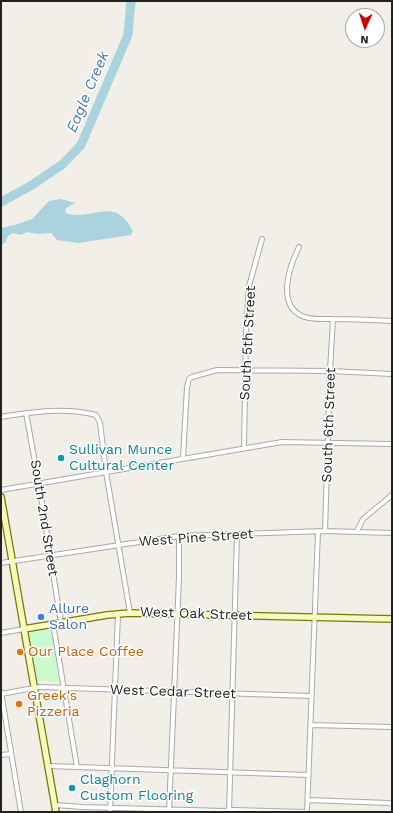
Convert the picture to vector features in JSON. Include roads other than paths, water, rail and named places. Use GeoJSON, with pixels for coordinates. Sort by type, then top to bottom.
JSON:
{"type":"FeatureCollection","features":[{"type":"Feature","properties":{"kind":"main road"},"geometry":{"type":"LineString","coordinates":[[1,497],[56,812]]}},
{"type":"Feature","properties":{"kind":"main road","name":"West Oak Street"},"geometry":{"type":"LineString","coordinates":[[24,629],[130,613],[392,619]]}},
{"type":"Feature","properties":{"kind":"street","name":"South 5th Street"},"geometry":{"type":"LineString","coordinates":[[244,448],[245,370],[249,286],[262,239]]}},
{"type":"Feature","properties":{"kind":"street"},"geometry":{"type":"LineString","coordinates":[[300,247],[293,260],[287,287],[287,296],[291,305],[302,316],[315,319],[392,320]]}},
{"type":"Feature","properties":{"kind":"street","name":"South 6th Street"},"geometry":{"type":"LineString","coordinates":[[325,532],[333,319]]}},
{"type":"Feature","properties":{"kind":"street"},"geometry":{"type":"LineString","coordinates":[[183,458],[187,387],[189,379],[198,375],[214,370],[330,371],[392,374]]}},
{"type":"Feature","properties":{"kind":"street"},"geometry":{"type":"LineString","coordinates":[[1,417],[52,410],[85,412],[96,415],[100,423],[106,472],[130,613]]}},
{"type":"Feature","properties":{"kind":"street","name":"South 2nd Street"},"geometry":{"type":"LineString","coordinates":[[26,413],[61,623]]}},
{"type":"Feature","properties":{"kind":"street"},"geometry":{"type":"LineString","coordinates":[[1,490],[282,442],[392,444]]}},
{"type":"Feature","properties":{"kind":"street"},"geometry":{"type":"LineString","coordinates":[[357,531],[363,518],[392,495]]}},
{"type":"Feature","properties":{"kind":"street","name":"West Pine Street"},"geometry":{"type":"LineString","coordinates":[[1,563],[118,544],[179,536],[357,531],[392,533]]}},
{"type":"Feature","properties":{"kind":"street"},"geometry":{"type":"LineString","coordinates":[[55,805],[110,810],[307,812],[318,532]]}},
{"type":"Feature","properties":{"kind":"street"},"geometry":{"type":"LineString","coordinates":[[229,811],[237,534]]}},
{"type":"Feature","properties":{"kind":"street"},"geometry":{"type":"LineString","coordinates":[[169,811],[176,614],[179,577],[179,536]]}},
{"type":"Feature","properties":{"kind":"street"},"geometry":{"type":"LineString","coordinates":[[110,810],[118,614]]}},
{"type":"Feature","properties":{"kind":"street"},"geometry":{"type":"LineString","coordinates":[[53,624],[77,767]]}},
{"type":"Feature","properties":{"kind":"street","name":"West Oak Street"},"geometry":{"type":"LineString","coordinates":[[1,633],[24,629]]}},
{"type":"Feature","properties":{"kind":"street","name":"West Cedar Street"},"geometry":{"type":"LineString","coordinates":[[1,693],[34,688],[64,688],[311,696]]}},
{"type":"Feature","properties":{"kind":"street"},"geometry":{"type":"LineString","coordinates":[[1,693],[21,812]]}},
{"type":"Feature","properties":{"kind":"street"},"geometry":{"type":"LineString","coordinates":[[310,724],[392,726]]}},
{"type":"Feature","properties":{"kind":"street"},"geometry":{"type":"LineString","coordinates":[[1,755],[11,754]]}},
{"type":"Feature","properties":{"kind":"street"},"geometry":{"type":"LineString","coordinates":[[48,766],[308,775]]}},
{"type":"Feature","properties":{"kind":"street"},"geometry":{"type":"LineString","coordinates":[[308,800],[392,804]]}},
{"type":"Feature","properties":{"kind":"water"},"geometry":{"type":"Polygon","coordinates":[[[61,199],[75,203],[66,208],[65,213],[75,215],[111,211],[126,220],[133,231],[131,235],[78,243],[57,240],[51,233],[38,234],[26,232],[22,235],[13,233],[8,236],[5,243],[1,245],[1,228],[32,219],[49,201],[61,199]]]}},
{"type":"Feature","properties":{"kind":"waterway","name":"Eagle Creek"},"geometry":{"type":"LineString","coordinates":[[1,202],[32,185],[63,164],[81,145],[128,35],[131,1]]}},
{"type":"Feature","properties":{"kind":"place","name":"Sullivan Munce Cultural Center"},"geometry":{"type":"Point","coordinates":[61,458]}},
{"type":"Feature","properties":{"kind":"place","name":"Allure Salon"},"geometry":{"type":"Point","coordinates":[41,617]}},
{"type":"Feature","properties":{"kind":"place","name":"Our Place Coffee"},"geometry":{"type":"Point","coordinates":[20,652]}},
{"type":"Feature","properties":{"kind":"place","name":"Greek's Pizzeria"},"geometry":{"type":"Point","coordinates":[19,704]}},
{"type":"Feature","properties":{"kind":"place","name":"Claghorn Custom Flooring"},"geometry":{"type":"Point","coordinates":[72,788]}}]}
